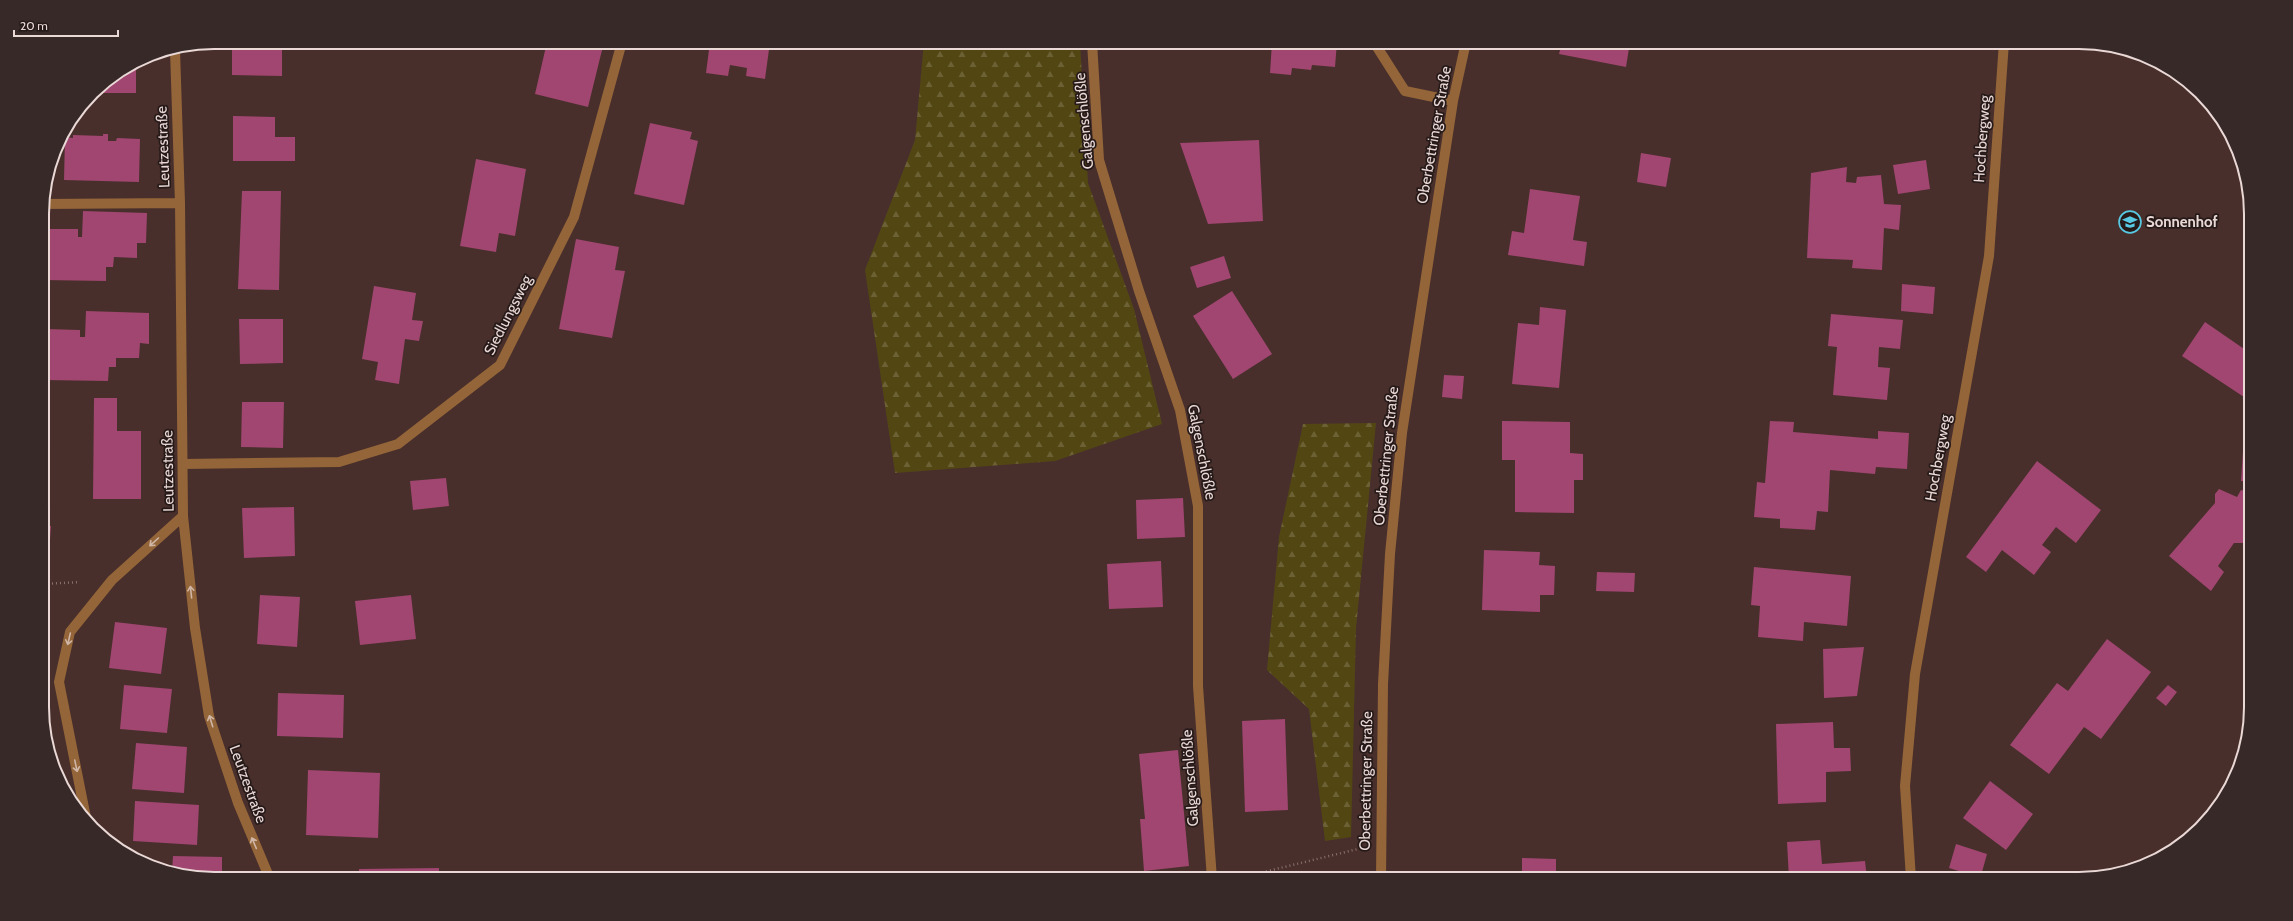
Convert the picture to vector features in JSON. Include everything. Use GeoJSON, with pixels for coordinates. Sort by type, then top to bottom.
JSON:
{"type":"FeatureCollection","features":[{"type":"Feature","properties":{"kind":"street","name":"Siedlungsweg"},"geometry":{"type":"LineString","coordinates":[[183,464],[339,462],[398,444],[500,365],[574,217],[620,49]]}},
{"type":"Feature","properties":{"kind":"street","name":"Galgenschlößle"},"geometry":{"type":"LineString","coordinates":[[1092,49],[1099,160],[1139,291],[1180,410],[1198,506],[1198,686],[1211,872]]}},
{"type":"Feature","properties":{"kind":"street"},"geometry":{"type":"LineString","coordinates":[[1378,49],[1405,91],[1453,101]]}},
{"type":"Feature","properties":{"kind":"street","name":"Oberbettringer Straße"},"geometry":{"type":"LineString","coordinates":[[1381,872],[1383,676],[1390,554],[1402,433],[1453,101],[1464,49]]}},
{"type":"Feature","properties":{"kind":"street","name":"Hochbergweg"},"geometry":{"type":"LineString","coordinates":[[1911,872],[1905,786],[1915,674],[1989,256],[2004,49]]}},
{"type":"Feature","properties":{"kind":"street","name":"Leutzestraße"},"geometry":{"type":"LineString","coordinates":[[175,54],[180,203],[183,516],[195,628],[209,716],[238,803],[267,872]]}},
{"type":"Feature","properties":{"kind":"street"},"geometry":{"type":"LineString","coordinates":[[49,204],[180,203]]}},
{"type":"Feature","properties":{"kind":"street"},"geometry":{"type":"LineString","coordinates":[[86,811],[59,682],[70,632],[112,580],[183,516]]}},
{"type":"Feature","properties":{"kind":"path"},"geometry":{"type":"LineString","coordinates":[[1263,872],[1380,844]]}},
{"type":"Feature","properties":{"kind":"green space"},"geometry":{"type":"Polygon","coordinates":[[[923,49],[1080,49],[1088,183],[1134,309],[1162,424],[1055,461],[895,473],[865,270],[915,140],[923,49]]]}},
{"type":"Feature","properties":{"kind":"green space"},"geometry":{"type":"Polygon","coordinates":[[[1376,423],[1356,628],[1351,837],[1325,841],[1309,709],[1267,670],[1279,537],[1303,424],[1376,423]]]}},
{"type":"Feature","properties":{"kind":"building"},"geometry":{"type":"Polygon","coordinates":[[[232,49],[282,49],[282,76],[232,75],[232,49]]]}},
{"type":"Feature","properties":{"kind":"building"},"geometry":{"type":"Polygon","coordinates":[[[545,49],[602,49],[588,107],[535,94],[545,49]]]}},
{"type":"Feature","properties":{"kind":"building"},"geometry":{"type":"Polygon","coordinates":[[[709,49],[769,49],[765,79],[746,76],[747,68],[730,65],[728,76],[706,73],[709,49]]]}},
{"type":"Feature","properties":{"kind":"building"},"geometry":{"type":"Polygon","coordinates":[[[1272,49],[1336,49],[1335,67],[1312,65],[1311,70],[1292,68],[1291,75],[1270,73],[1272,49]]]}},
{"type":"Feature","properties":{"kind":"building"},"geometry":{"type":"Polygon","coordinates":[[[1560,49],[1629,49],[1626,67],[1559,54],[1560,49]]]}},
{"type":"Feature","properties":{"kind":"building"},"geometry":{"type":"Polygon","coordinates":[[[136,68],[136,93],[102,93],[113,83],[136,68]]]}},
{"type":"Feature","properties":{"kind":"building"},"geometry":{"type":"Polygon","coordinates":[[[233,116],[275,117],[275,137],[295,137],[295,161],[233,161],[233,116]]]}},
{"type":"Feature","properties":{"kind":"building"},"geometry":{"type":"Polygon","coordinates":[[[650,123],[692,132],[690,139],[698,141],[684,205],[634,194],[650,123]]]}},
{"type":"Feature","properties":{"kind":"building"},"geometry":{"type":"Polygon","coordinates":[[[103,134],[108,134],[108,141],[116,141],[117,138],[140,139],[139,182],[64,180],[65,144],[68,137],[73,138],[73,135],[103,136],[103,134]]]}},
{"type":"Feature","properties":{"kind":"building"},"geometry":{"type":"Polygon","coordinates":[[[1259,140],[1263,221],[1208,224],[1180,143],[1259,140]]]}},
{"type":"Feature","properties":{"kind":"building"},"geometry":{"type":"Polygon","coordinates":[[[1641,153],[1671,158],[1666,187],[1637,182],[1641,153]]]}},
{"type":"Feature","properties":{"kind":"building"},"geometry":{"type":"Polygon","coordinates":[[[476,159],[526,169],[515,236],[499,233],[496,252],[460,246],[476,159]]]}},
{"type":"Feature","properties":{"kind":"building"},"geometry":{"type":"Polygon","coordinates":[[[1926,160],[1930,189],[1898,194],[1893,165],[1926,160]]]}},
{"type":"Feature","properties":{"kind":"building"},"geometry":{"type":"Polygon","coordinates":[[[1847,167],[1846,182],[1856,183],[1857,177],[1881,175],[1884,204],[1901,205],[1899,230],[1884,228],[1882,270],[1852,268],[1853,260],[1807,258],[1811,173],[1847,167]]]}},
{"type":"Feature","properties":{"kind":"building"},"geometry":{"type":"Polygon","coordinates":[[[1530,189],[1580,196],[1573,240],[1587,242],[1584,266],[1508,255],[1512,231],[1524,233],[1530,189]]]}},
{"type":"Feature","properties":{"kind":"building"},"geometry":{"type":"Polygon","coordinates":[[[242,191],[281,191],[279,290],[238,289],[242,191]]]}},
{"type":"Feature","properties":{"kind":"building"},"geometry":{"type":"Polygon","coordinates":[[[83,211],[147,213],[146,243],[137,243],[137,258],[114,257],[113,267],[106,267],[106,281],[49,280],[49,229],[78,229],[78,237],[82,237],[83,211]]]}},
{"type":"Feature","properties":{"kind":"building"},"geometry":{"type":"Polygon","coordinates":[[[576,239],[619,247],[615,270],[625,271],[612,338],[559,329],[576,239]]]}},
{"type":"Feature","properties":{"kind":"building"},"geometry":{"type":"Polygon","coordinates":[[[1224,256],[1231,278],[1197,288],[1190,267],[1224,256]]]}},
{"type":"Feature","properties":{"kind":"building"},"geometry":{"type":"Polygon","coordinates":[[[1902,284],[1935,287],[1933,314],[1901,311],[1902,284]]]}},
{"type":"Feature","properties":{"kind":"building"},"geometry":{"type":"Polygon","coordinates":[[[374,286],[416,293],[412,320],[423,321],[419,341],[405,339],[399,384],[375,380],[378,362],[362,359],[374,286]]]}},
{"type":"Feature","properties":{"kind":"building"},"geometry":{"type":"Polygon","coordinates":[[[1232,291],[1272,354],[1233,379],[1193,316],[1232,291]]]}},
{"type":"Feature","properties":{"kind":"building"},"geometry":{"type":"Polygon","coordinates":[[[1540,307],[1566,310],[1559,388],[1512,384],[1518,323],[1539,325],[1540,307]]]}},
{"type":"Feature","properties":{"kind":"building"},"geometry":{"type":"Polygon","coordinates":[[[86,311],[149,313],[149,344],[140,343],[139,358],[116,358],[116,367],[109,367],[108,381],[49,380],[49,329],[80,330],[80,337],[85,337],[86,311]]]}},
{"type":"Feature","properties":{"kind":"building"},"geometry":{"type":"Polygon","coordinates":[[[1831,314],[1903,320],[1900,349],[1879,347],[1878,367],[1890,368],[1887,400],[1833,395],[1837,347],[1828,346],[1831,314]]]}},
{"type":"Feature","properties":{"kind":"building"},"geometry":{"type":"Polygon","coordinates":[[[239,319],[283,319],[283,363],[240,364],[239,319]]]}},
{"type":"Feature","properties":{"kind":"building"},"geometry":{"type":"Polygon","coordinates":[[[2205,322],[2244,349],[2244,397],[2182,356],[2205,322]]]}},
{"type":"Feature","properties":{"kind":"building"},"geometry":{"type":"Polygon","coordinates":[[[1444,375],[1464,376],[1462,399],[1442,397],[1444,375]]]}},
{"type":"Feature","properties":{"kind":"building"},"geometry":{"type":"Polygon","coordinates":[[[94,398],[117,398],[117,431],[141,431],[141,499],[93,499],[94,398]]]}},
{"type":"Feature","properties":{"kind":"building"},"geometry":{"type":"Polygon","coordinates":[[[242,402],[284,402],[283,448],[241,447],[242,402]]]}},
{"type":"Feature","properties":{"kind":"building"},"geometry":{"type":"Polygon","coordinates":[[[1502,421],[1570,422],[1570,453],[1583,454],[1583,480],[1574,480],[1574,513],[1515,512],[1515,460],[1502,460],[1502,421]]]}},
{"type":"Feature","properties":{"kind":"building"},"geometry":{"type":"Polygon","coordinates":[[[1770,421],[1794,422],[1793,432],[1878,439],[1878,431],[1909,433],[1907,469],[1876,467],[1875,474],[1830,470],[1828,512],[1817,511],[1815,530],[1780,528],[1780,519],[1754,517],[1757,482],[1765,483],[1770,421]]]}},
{"type":"Feature","properties":{"kind":"building"},"geometry":{"type":"Polygon","coordinates":[[[2243,451],[2244,451],[2244,481],[2241,481],[2243,451]]]}},
{"type":"Feature","properties":{"kind":"building"},"geometry":{"type":"Polygon","coordinates":[[[2037,461],[2101,510],[2076,543],[2056,527],[2042,545],[2051,552],[2034,575],[2002,550],[1986,572],[1966,557],[2037,461]]]}},
{"type":"Feature","properties":{"kind":"building"},"geometry":{"type":"Polygon","coordinates":[[[446,478],[449,506],[413,510],[410,481],[446,478]]]}},
{"type":"Feature","properties":{"kind":"building"},"geometry":{"type":"Polygon","coordinates":[[[2219,489],[2237,497],[2241,490],[2244,491],[2244,542],[2234,543],[2218,566],[2224,572],[2211,591],[2169,556],[2215,503],[2215,494],[2219,489]]]}},
{"type":"Feature","properties":{"kind":"building"},"geometry":{"type":"Polygon","coordinates":[[[1183,498],[1185,537],[1137,539],[1136,500],[1183,498]]]}},
{"type":"Feature","properties":{"kind":"building"},"geometry":{"type":"Polygon","coordinates":[[[294,507],[295,556],[244,558],[242,508],[294,507]]]}},
{"type":"Feature","properties":{"kind":"building"},"geometry":{"type":"Polygon","coordinates":[[[49,526],[51,526],[49,553],[49,526]]]}},
{"type":"Feature","properties":{"kind":"building"},"geometry":{"type":"Polygon","coordinates":[[[1484,550],[1540,552],[1539,565],[1555,566],[1554,595],[1540,595],[1540,612],[1482,610],[1484,550]]]}},
{"type":"Feature","properties":{"kind":"building"},"geometry":{"type":"Polygon","coordinates":[[[1161,561],[1163,607],[1109,609],[1107,564],[1161,561]]]}},
{"type":"Feature","properties":{"kind":"building"},"geometry":{"type":"Polygon","coordinates":[[[1754,567],[1851,576],[1847,626],[1804,622],[1803,641],[1758,637],[1760,606],[1751,605],[1754,567]]]}},
{"type":"Feature","properties":{"kind":"building"},"geometry":{"type":"Polygon","coordinates":[[[1597,572],[1635,573],[1634,592],[1596,591],[1597,572]]]}},
{"type":"Feature","properties":{"kind":"building"},"geometry":{"type":"Polygon","coordinates":[[[260,595],[300,597],[297,647],[257,644],[260,595]]]}},
{"type":"Feature","properties":{"kind":"building"},"geometry":{"type":"Polygon","coordinates":[[[411,595],[416,639],[360,645],[355,601],[411,595]]]}},
{"type":"Feature","properties":{"kind":"building"},"geometry":{"type":"Polygon","coordinates":[[[115,622],[167,628],[161,674],[109,668],[115,622]]]}},
{"type":"Feature","properties":{"kind":"building"},"geometry":{"type":"Polygon","coordinates":[[[2107,639],[2151,672],[2101,739],[2084,727],[2049,774],[2010,745],[2057,683],[2068,691],[2107,639]]]}},
{"type":"Feature","properties":{"kind":"building"},"geometry":{"type":"Polygon","coordinates":[[[1864,647],[1857,696],[1824,698],[1823,649],[1864,647]]]}},
{"type":"Feature","properties":{"kind":"building"},"geometry":{"type":"Polygon","coordinates":[[[124,685],[172,689],[167,733],[120,729],[124,685]]]}},
{"type":"Feature","properties":{"kind":"building"},"geometry":{"type":"Polygon","coordinates":[[[2168,685],[2177,692],[2166,706],[2156,698],[2168,685]]]}},
{"type":"Feature","properties":{"kind":"building"},"geometry":{"type":"Polygon","coordinates":[[[278,693],[344,695],[343,738],[277,736],[278,693]]]}},
{"type":"Feature","properties":{"kind":"building"},"geometry":{"type":"Polygon","coordinates":[[[1285,719],[1288,810],[1245,812],[1242,721],[1285,719]]]}},
{"type":"Feature","properties":{"kind":"building"},"geometry":{"type":"Polygon","coordinates":[[[1833,722],[1834,748],[1850,748],[1851,771],[1826,772],[1826,802],[1778,804],[1776,724],[1833,722]]]}},
{"type":"Feature","properties":{"kind":"building"},"geometry":{"type":"Polygon","coordinates":[[[136,743],[187,747],[184,793],[132,789],[136,743]]]}},
{"type":"Feature","properties":{"kind":"building"},"geometry":{"type":"Polygon","coordinates":[[[1178,750],[1189,866],[1144,871],[1140,819],[1145,819],[1139,754],[1178,750]]]}},
{"type":"Feature","properties":{"kind":"building"},"geometry":{"type":"Polygon","coordinates":[[[308,770],[380,773],[378,838],[306,835],[308,770]]]}},
{"type":"Feature","properties":{"kind":"building"},"geometry":{"type":"Polygon","coordinates":[[[1990,781],[2033,814],[2006,850],[1963,818],[1990,781]]]}},
{"type":"Feature","properties":{"kind":"building"},"geometry":{"type":"Polygon","coordinates":[[[135,801],[199,805],[197,845],[133,841],[135,801]]]}},
{"type":"Feature","properties":{"kind":"building"},"geometry":{"type":"Polygon","coordinates":[[[1820,840],[1822,864],[1865,861],[1866,872],[1789,872],[1787,842],[1820,840]]]}},
{"type":"Feature","properties":{"kind":"building"},"geometry":{"type":"Polygon","coordinates":[[[1956,844],[1987,854],[1982,872],[1962,872],[1949,868],[1956,844]]]}},
{"type":"Feature","properties":{"kind":"building"},"geometry":{"type":"Polygon","coordinates":[[[173,856],[222,857],[222,872],[192,871],[172,866],[173,856]]]}},
{"type":"Feature","properties":{"kind":"building"},"geometry":{"type":"Polygon","coordinates":[[[1522,858],[1556,859],[1556,872],[1522,872],[1522,858]]]}},
{"type":"Feature","properties":{"kind":"building"},"geometry":{"type":"Polygon","coordinates":[[[439,868],[439,872],[359,872],[359,869],[439,868]]]}},
{"type":"Feature","properties":{"kind":"place","name":"Sonnenhof"},"geometry":{"type":"Point","coordinates":[2130,222]}}]}
